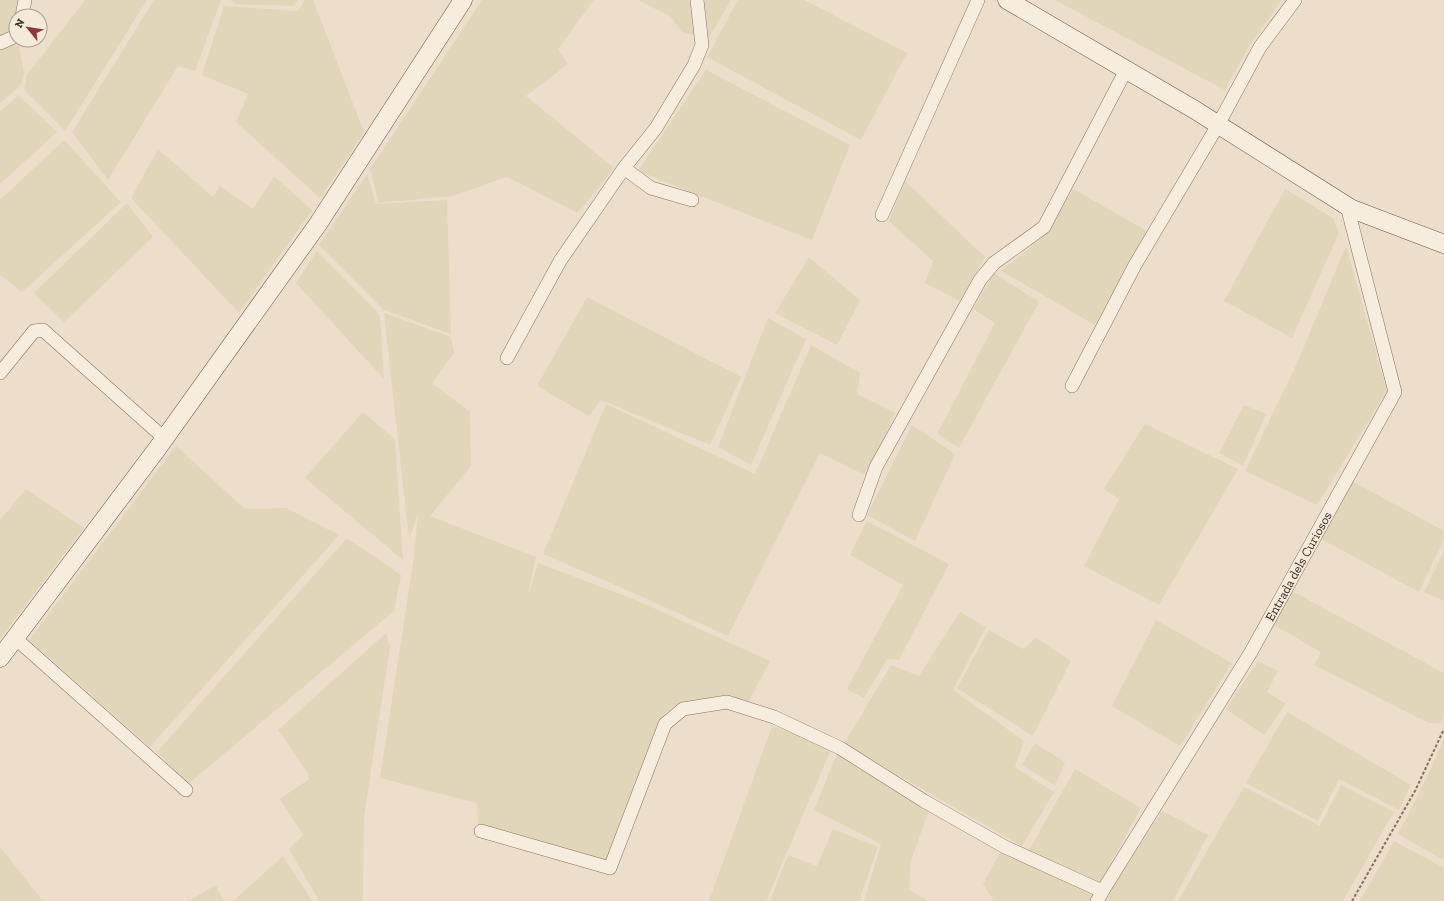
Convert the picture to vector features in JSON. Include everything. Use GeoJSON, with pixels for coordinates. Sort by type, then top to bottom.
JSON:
{"type":"FeatureCollection","features":[{"type":"Feature","properties":{"kind":"main road"},"geometry":{"type":"LineString","coordinates":[[0,658],[164,438],[318,224],[463,0]]}},
{"type":"Feature","properties":{"kind":"main road"},"geometry":{"type":"LineString","coordinates":[[1007,0],[1218,125],[1347,206],[1444,244]]}},
{"type":"Feature","properties":{"kind":"street"},"geometry":{"type":"LineString","coordinates":[[507,358],[560,261],[624,168],[656,128],[694,65],[702,45],[698,0]]}},
{"type":"Feature","properties":{"kind":"street"},"geometry":{"type":"LineString","coordinates":[[882,215],[978,0]]}},
{"type":"Feature","properties":{"kind":"street"},"geometry":{"type":"LineString","coordinates":[[1072,386],[1135,265],[1218,125],[1260,47],[1294,0]]}},
{"type":"Feature","properties":{"kind":"street"},"geometry":{"type":"LineString","coordinates":[[859,515],[876,468],[980,280],[994,263],[1044,227],[1126,70]]}},
{"type":"Feature","properties":{"kind":"street"},"geometry":{"type":"LineString","coordinates":[[624,168],[651,188],[692,200]]}},
{"type":"Feature","properties":{"kind":"street","name":"Entrada dels Curiosos"},"geometry":{"type":"LineString","coordinates":[[1100,896],[1251,652],[1395,392],[1347,206]]}},
{"type":"Feature","properties":{"kind":"street"},"geometry":{"type":"LineString","coordinates":[[0,373],[34,330],[43,330],[164,438]]}},
{"type":"Feature","properties":{"kind":"street"},"geometry":{"type":"LineString","coordinates":[[15,638],[186,790]]}},
{"type":"Feature","properties":{"kind":"street"},"geometry":{"type":"LineString","coordinates":[[481,831],[610,868],[665,724],[683,709],[727,702],[774,717],[840,748],[924,801],[1005,847],[1100,896]]}},
{"type":"Feature","properties":{"kind":"path"},"geometry":{"type":"LineString","coordinates":[[1352,901],[1415,791],[1444,729]]}},
{"type":"Feature","properties":{"kind":"shaded area"},"geometry":{"type":"Polygon","coordinates":[[[0,0],[19,0],[17,8],[8,8],[8,31],[0,35],[0,0]]]}},
{"type":"Feature","properties":{"kind":"shaded area"},"geometry":{"type":"Polygon","coordinates":[[[85,0],[147,0],[65,131],[24,90],[27,75],[85,0]]]}},
{"type":"Feature","properties":{"kind":"shaded area"},"geometry":{"type":"Polygon","coordinates":[[[154,0],[221,0],[195,71],[178,66],[108,180],[72,132],[154,0]]]}},
{"type":"Feature","properties":{"kind":"shaded area"},"geometry":{"type":"Polygon","coordinates":[[[230,0],[298,0],[294,6],[235,4],[230,0]]]}},
{"type":"Feature","properties":{"kind":"shaded area"},"geometry":{"type":"Polygon","coordinates":[[[305,0],[313,0],[364,132],[320,198],[236,122],[248,94],[202,75],[224,6],[298,11],[305,0]]]}},
{"type":"Feature","properties":{"kind":"shaded area"},"geometry":{"type":"Polygon","coordinates":[[[482,0],[594,0],[558,49],[568,64],[526,96],[614,168],[578,213],[507,177],[452,196],[379,203],[370,169],[482,0]]]}},
{"type":"Feature","properties":{"kind":"shaded area"},"geometry":{"type":"Polygon","coordinates":[[[638,0],[731,0],[708,39],[682,32],[671,17],[638,0]]]}},
{"type":"Feature","properties":{"kind":"shaded area"},"geometry":{"type":"Polygon","coordinates":[[[738,0],[804,0],[907,53],[861,140],[707,57],[738,0]]]}},
{"type":"Feature","properties":{"kind":"shaded area"},"geometry":{"type":"Polygon","coordinates":[[[1055,0],[1282,0],[1249,46],[1225,90],[1055,0]]]}},
{"type":"Feature","properties":{"kind":"shaded area"},"geometry":{"type":"Polygon","coordinates":[[[8,44],[8,48],[19,48],[24,74],[20,86],[0,103],[0,48],[8,44]]]}},
{"type":"Feature","properties":{"kind":"shaded area"},"geometry":{"type":"Polygon","coordinates":[[[706,70],[850,145],[812,240],[638,171],[706,70]]]}},
{"type":"Feature","properties":{"kind":"shaded area"},"geometry":{"type":"Polygon","coordinates":[[[18,95],[57,132],[0,184],[0,112],[18,95]]]}},
{"type":"Feature","properties":{"kind":"shaded area"},"geometry":{"type":"Polygon","coordinates":[[[64,140],[121,202],[22,292],[0,275],[0,200],[64,140]]]}},
{"type":"Feature","properties":{"kind":"shaded area"},"geometry":{"type":"Polygon","coordinates":[[[158,149],[213,197],[220,186],[253,209],[274,176],[312,210],[239,313],[131,198],[158,149]]]}},
{"type":"Feature","properties":{"kind":"shaded area"},"geometry":{"type":"Polygon","coordinates":[[[367,174],[376,204],[447,200],[451,334],[384,310],[319,245],[367,174]]]}},
{"type":"Feature","properties":{"kind":"shaded area"},"geometry":{"type":"Polygon","coordinates":[[[905,181],[985,257],[960,301],[925,283],[933,261],[889,221],[905,181]]]}},
{"type":"Feature","properties":{"kind":"shaded area"},"geometry":{"type":"Polygon","coordinates":[[[1073,189],[1147,231],[1095,325],[1001,271],[1045,235],[1073,189]]]}},
{"type":"Feature","properties":{"kind":"shaded area"},"geometry":{"type":"Polygon","coordinates":[[[1285,189],[1333,218],[1339,233],[1292,338],[1224,301],[1285,189]]]}},
{"type":"Feature","properties":{"kind":"shaded area"},"geometry":{"type":"Polygon","coordinates":[[[127,203],[153,237],[64,322],[34,293],[127,203]]]}},
{"type":"Feature","properties":{"kind":"shaded area"},"geometry":{"type":"Polygon","coordinates":[[[1346,246],[1387,391],[1317,505],[1245,471],[1298,361],[1346,246]]]}},
{"type":"Feature","properties":{"kind":"shaded area"},"geometry":{"type":"Polygon","coordinates":[[[317,251],[380,315],[384,379],[296,283],[317,251]]]}},
{"type":"Feature","properties":{"kind":"shaded area"},"geometry":{"type":"Polygon","coordinates":[[[809,257],[860,300],[837,345],[775,313],[809,257]]]}},
{"type":"Feature","properties":{"kind":"shaded area"},"geometry":{"type":"Polygon","coordinates":[[[994,273],[1039,302],[959,448],[937,434],[995,323],[973,309],[994,273]]]}},
{"type":"Feature","properties":{"kind":"shaded area"},"geometry":{"type":"Polygon","coordinates":[[[587,297],[741,377],[710,445],[601,400],[589,416],[537,386],[587,297]]]}},
{"type":"Feature","properties":{"kind":"shaded area"},"geometry":{"type":"Polygon","coordinates":[[[384,313],[451,337],[454,353],[432,383],[470,412],[471,466],[430,516],[536,557],[527,598],[538,563],[636,600],[770,661],[749,701],[719,696],[672,707],[662,716],[606,861],[478,825],[477,803],[380,778],[413,563],[418,514],[409,539],[384,313]]]}},
{"type":"Feature","properties":{"kind":"shaded area"},"geometry":{"type":"Polygon","coordinates":[[[768,318],[806,339],[751,465],[718,447],[768,318]]]}},
{"type":"Feature","properties":{"kind":"shaded area"},"geometry":{"type":"Polygon","coordinates":[[[811,345],[860,373],[857,394],[895,413],[867,476],[820,453],[728,636],[543,554],[606,404],[755,474],[811,345]]]}},
{"type":"Feature","properties":{"kind":"shaded area"},"geometry":{"type":"Polygon","coordinates":[[[1244,405],[1266,414],[1243,466],[1219,453],[1244,405]]]}},
{"type":"Feature","properties":{"kind":"shaded area"},"geometry":{"type":"Polygon","coordinates":[[[363,412],[395,439],[403,560],[305,478],[363,412]]]}},
{"type":"Feature","properties":{"kind":"shaded area"},"geometry":{"type":"Polygon","coordinates":[[[1145,424],[1238,469],[1159,605],[1084,566],[1119,499],[1104,489],[1145,424]]]}},
{"type":"Feature","properties":{"kind":"shaded area"},"geometry":{"type":"Polygon","coordinates":[[[912,425],[955,454],[915,541],[867,515],[912,425]]]}},
{"type":"Feature","properties":{"kind":"shaded area"},"geometry":{"type":"Polygon","coordinates":[[[176,446],[245,509],[286,508],[339,535],[150,747],[29,640],[176,446]]]}},
{"type":"Feature","properties":{"kind":"shaded area"},"geometry":{"type":"Polygon","coordinates":[[[1352,481],[1444,531],[1444,539],[1419,592],[1321,539],[1352,481]]]}},
{"type":"Feature","properties":{"kind":"shaded area"},"geometry":{"type":"Polygon","coordinates":[[[26,489],[84,528],[0,639],[0,520],[26,489]]]}},
{"type":"Feature","properties":{"kind":"shaded area"},"geometry":{"type":"Polygon","coordinates":[[[867,521],[949,564],[899,660],[887,659],[864,698],[847,689],[903,585],[850,555],[867,521]]]}},
{"type":"Feature","properties":{"kind":"shaded area"},"geometry":{"type":"Polygon","coordinates":[[[347,538],[401,575],[394,611],[188,784],[157,752],[347,538]]]}},
{"type":"Feature","properties":{"kind":"shaded area"},"geometry":{"type":"Polygon","coordinates":[[[1444,551],[1444,601],[1424,592],[1444,551]]]}},
{"type":"Feature","properties":{"kind":"shaded area"},"geometry":{"type":"Polygon","coordinates":[[[1290,590],[1444,673],[1444,716],[1441,723],[1429,723],[1314,665],[1321,652],[1272,624],[1290,590]]]}},
{"type":"Feature","properties":{"kind":"shaded area"},"geometry":{"type":"Polygon","coordinates":[[[960,612],[986,627],[953,690],[1024,741],[1015,767],[1054,792],[1022,846],[844,744],[891,665],[919,676],[960,612]]]}},
{"type":"Feature","properties":{"kind":"shaded area"},"geometry":{"type":"Polygon","coordinates":[[[1156,620],[1232,663],[1180,746],[1112,706],[1156,620]]]}},
{"type":"Feature","properties":{"kind":"shaded area"},"geometry":{"type":"Polygon","coordinates":[[[989,630],[1023,649],[1036,638],[1071,661],[1033,736],[957,688],[989,630]]]}},
{"type":"Feature","properties":{"kind":"shaded area"},"geometry":{"type":"Polygon","coordinates":[[[386,633],[390,646],[364,817],[363,901],[319,901],[289,849],[303,835],[280,799],[309,779],[308,773],[278,730],[386,633]]]}},
{"type":"Feature","properties":{"kind":"shaded area"},"geometry":{"type":"Polygon","coordinates":[[[1258,661],[1278,671],[1267,692],[1286,704],[1264,735],[1226,709],[1258,661]]]}},
{"type":"Feature","properties":{"kind":"shaded area"},"geometry":{"type":"Polygon","coordinates":[[[1287,712],[1411,785],[1399,810],[1339,779],[1318,821],[1246,783],[1287,712]]]}},
{"type":"Feature","properties":{"kind":"shaded area"},"geometry":{"type":"Polygon","coordinates":[[[772,726],[808,739],[830,752],[766,901],[709,901],[772,726]]]}},
{"type":"Feature","properties":{"kind":"shaded area"},"geometry":{"type":"Polygon","coordinates":[[[1444,738],[1443,860],[1398,834],[1429,773],[1444,738]]]}},
{"type":"Feature","properties":{"kind":"shaded area"},"geometry":{"type":"Polygon","coordinates":[[[1035,743],[1065,762],[1055,786],[1022,765],[1035,743]]]}},
{"type":"Feature","properties":{"kind":"shaded area"},"geometry":{"type":"Polygon","coordinates":[[[837,753],[929,811],[911,860],[909,890],[928,901],[864,901],[881,844],[814,810],[837,753]]]}},
{"type":"Feature","properties":{"kind":"shaded area"},"geometry":{"type":"Polygon","coordinates":[[[1075,769],[1141,808],[1100,882],[1029,850],[1075,769]]]}},
{"type":"Feature","properties":{"kind":"shaded area"},"geometry":{"type":"Polygon","coordinates":[[[1341,785],[1394,812],[1343,901],[1178,901],[1244,787],[1320,826],[1341,785]]]}},
{"type":"Feature","properties":{"kind":"shaded area"},"geometry":{"type":"Polygon","coordinates":[[[1162,811],[1208,835],[1173,901],[1103,901],[1162,811]]]}},
{"type":"Feature","properties":{"kind":"shaded area"},"geometry":{"type":"Polygon","coordinates":[[[833,829],[878,847],[859,901],[770,901],[788,855],[817,866],[833,829]]]}},
{"type":"Feature","properties":{"kind":"shaded area"},"geometry":{"type":"Polygon","coordinates":[[[1394,841],[1444,868],[1444,901],[1360,901],[1394,841]]]}},
{"type":"Feature","properties":{"kind":"shaded area"},"geometry":{"type":"Polygon","coordinates":[[[0,847],[43,901],[0,901],[0,847]]]}},
{"type":"Feature","properties":{"kind":"shaded area"},"geometry":{"type":"Polygon","coordinates":[[[1001,851],[1095,895],[1092,901],[994,901],[983,884],[1001,851]]]}},
{"type":"Feature","properties":{"kind":"shaded area"},"geometry":{"type":"Polygon","coordinates":[[[283,856],[312,901],[233,901],[283,856]]]}},
{"type":"Feature","properties":{"kind":"shaded area"},"geometry":{"type":"Polygon","coordinates":[[[216,885],[224,901],[188,901],[216,885]]]}}]}
